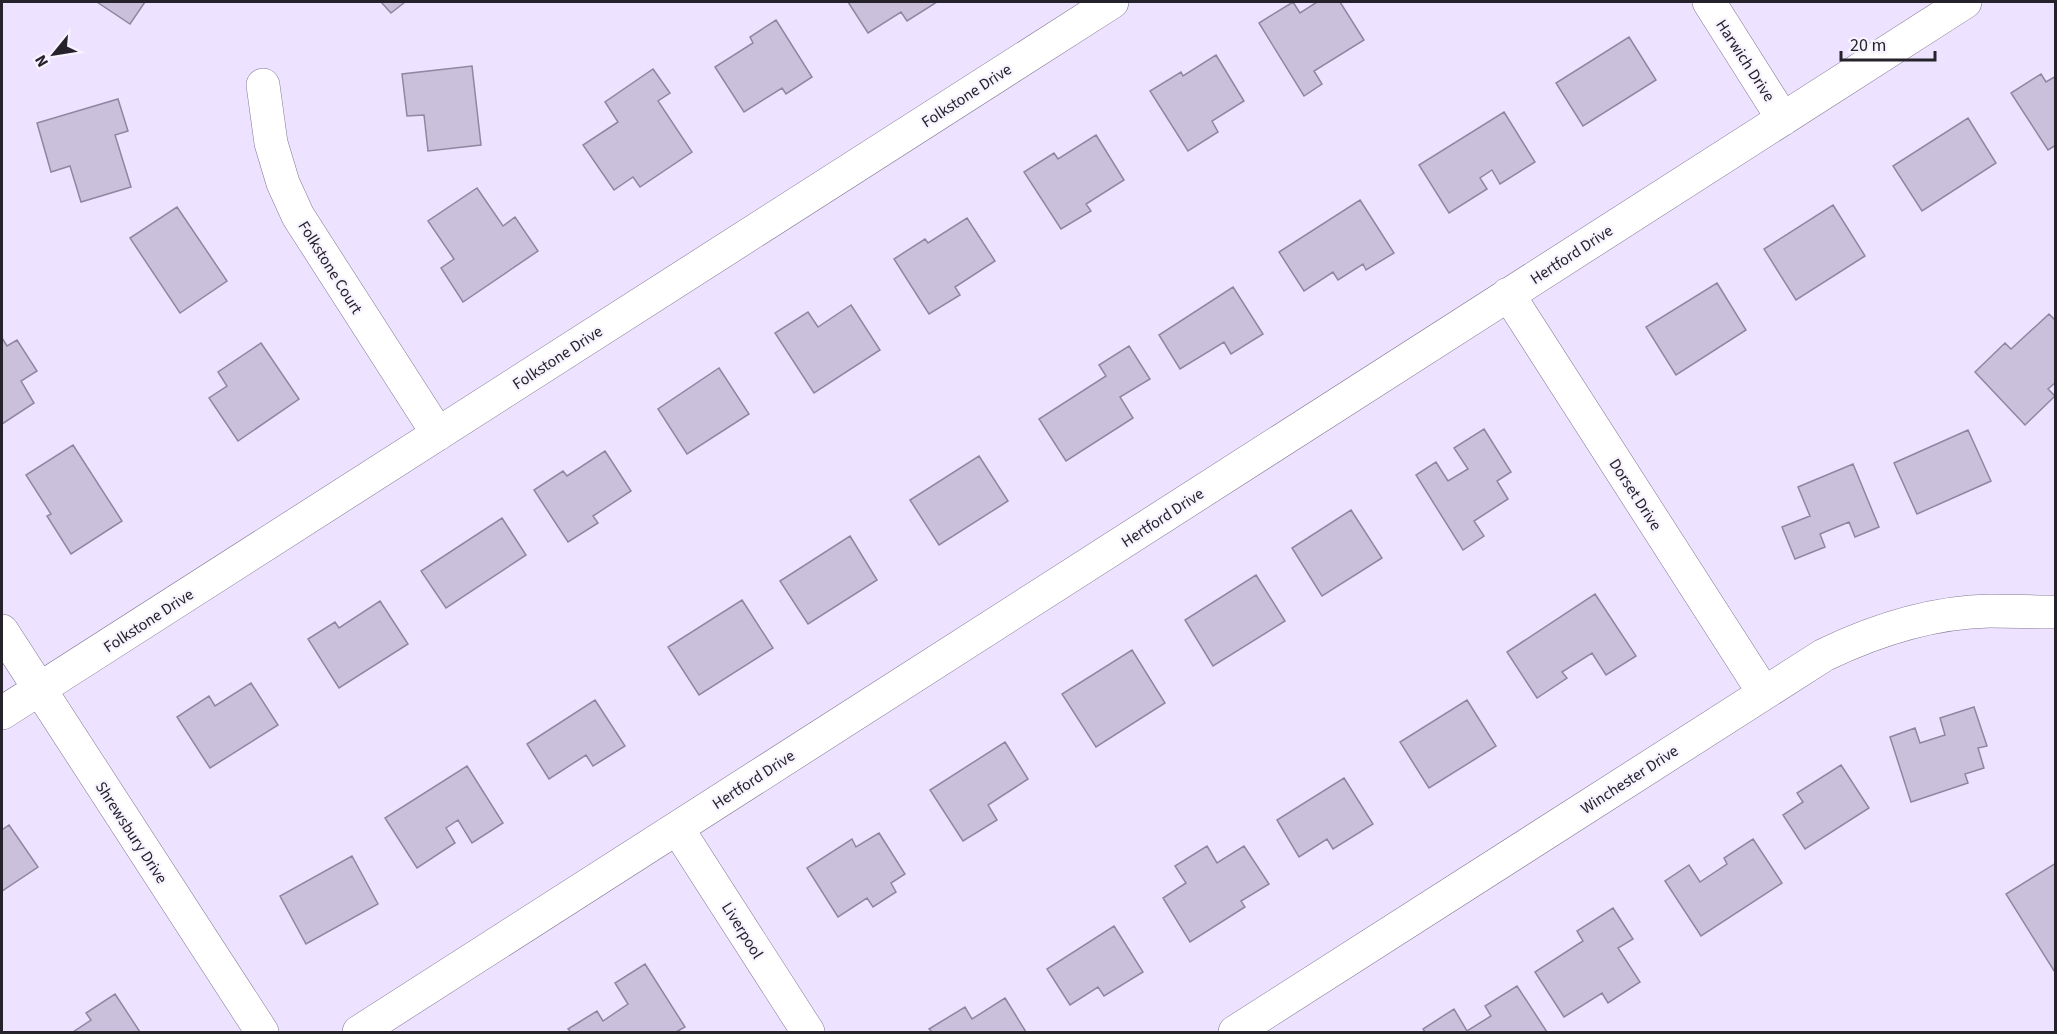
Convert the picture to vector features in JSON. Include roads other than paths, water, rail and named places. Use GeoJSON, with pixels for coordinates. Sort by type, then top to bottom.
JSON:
{"type":"FeatureCollection","features":[{"type":"Feature","properties":{"kind":"street","name":"Folkstone Drive"},"geometry":{"type":"LineString","coordinates":[[2,713],[1112,2]]}},
{"type":"Feature","properties":{"kind":"street","name":"Harwich Drive"},"geometry":{"type":"LineString","coordinates":[[1708,2],[1783,119]]}},
{"type":"Feature","properties":{"kind":"street","name":"Hertford Drive"},"geometry":{"type":"LineString","coordinates":[[359,1032],[1965,2]]}},
{"type":"Feature","properties":{"kind":"street","name":"Folkstone Court"},"geometry":{"type":"LineString","coordinates":[[262,85],[271,143],[283,183],[298,216],[438,434]]}},
{"type":"Feature","properties":{"kind":"street","name":"Dorset Drive"},"geometry":{"type":"LineString","coordinates":[[1508,294],[1764,693]]}},
{"type":"Feature","properties":{"kind":"street","name":"Winchester Drive"},"geometry":{"type":"LineString","coordinates":[[1234,1032],[1824,656],[1854,641],[1908,623],[1955,614],[1989,611],[2055,612]]}},
{"type":"Feature","properties":{"kind":"street","name":"Shrewsbury Drive"},"geometry":{"type":"LineString","coordinates":[[2,631],[262,1032]]}},
{"type":"Feature","properties":{"kind":"street","name":"Liverpool"},"geometry":{"type":"LineString","coordinates":[[677,828],[808,1032]]}}]}
